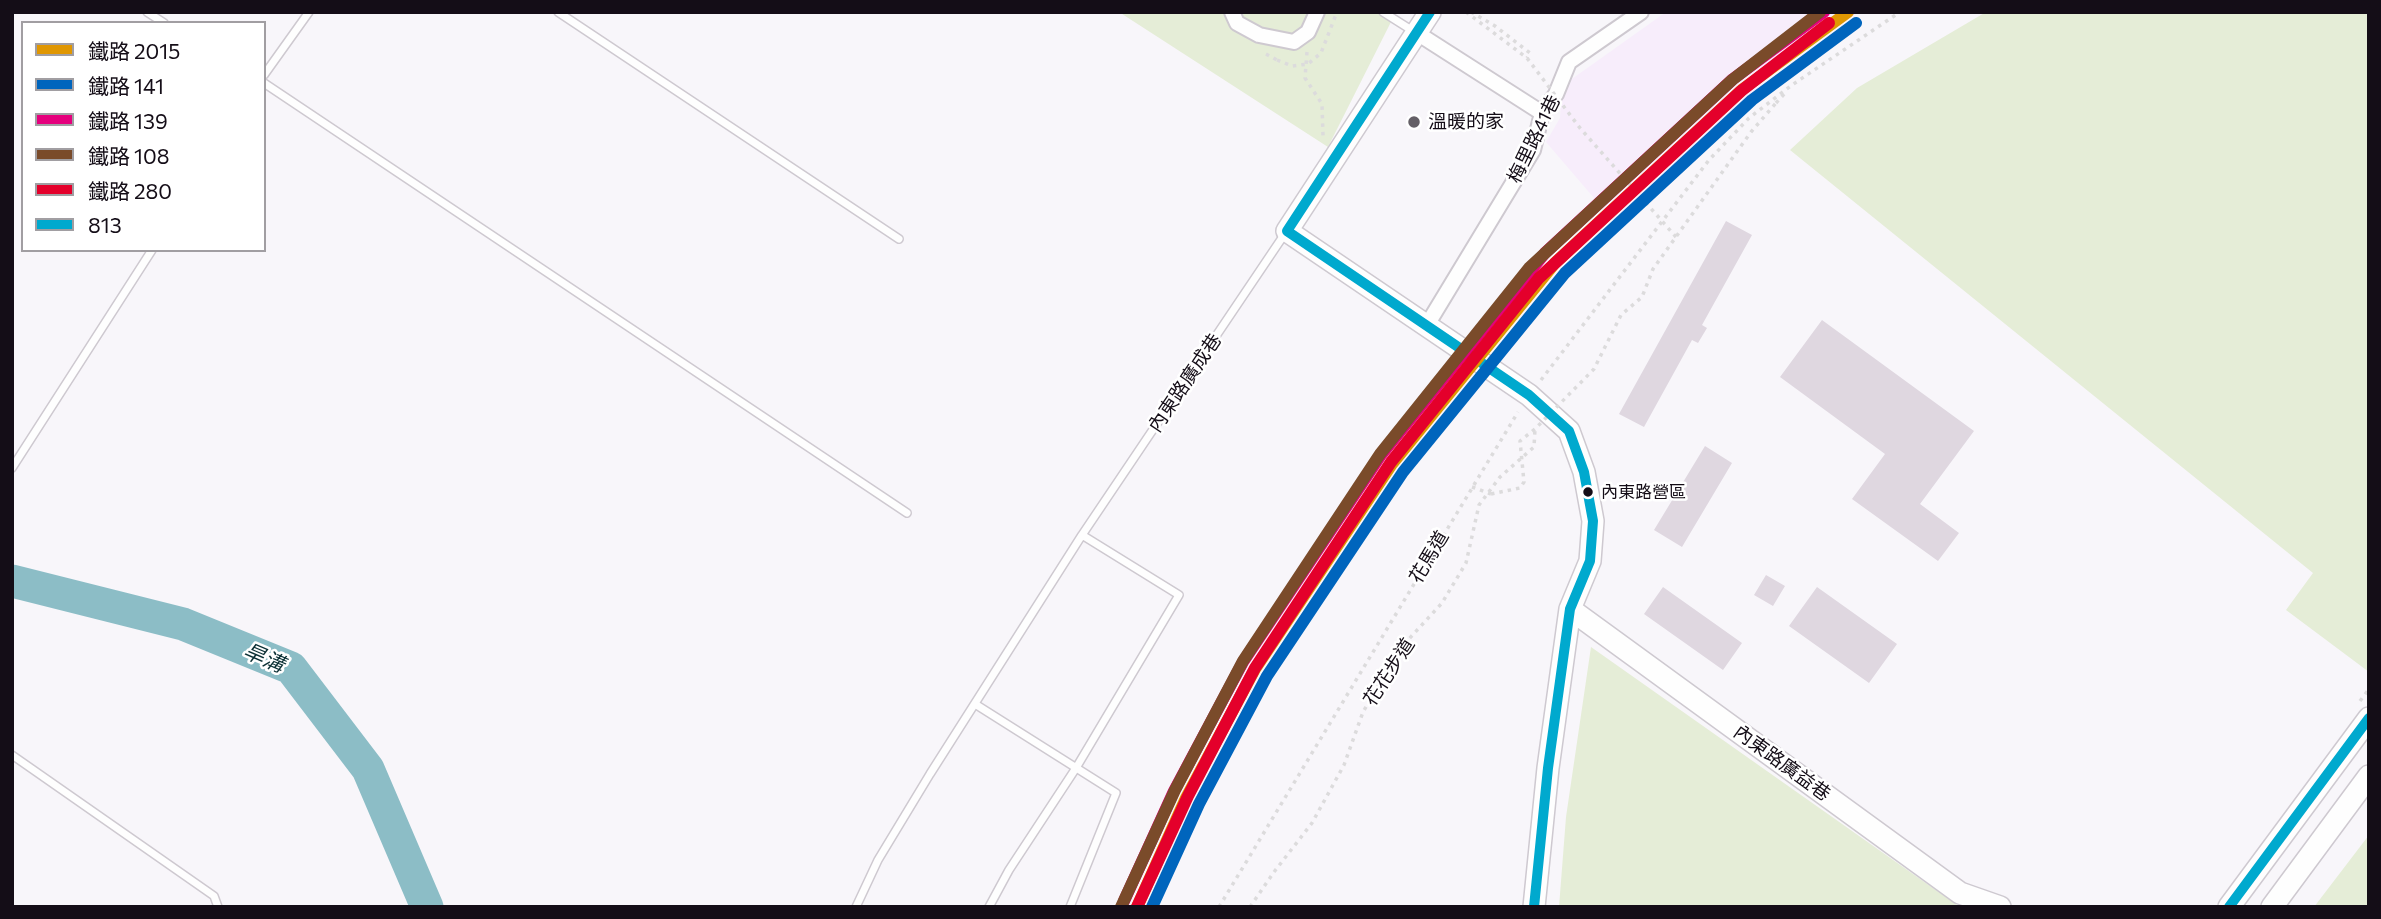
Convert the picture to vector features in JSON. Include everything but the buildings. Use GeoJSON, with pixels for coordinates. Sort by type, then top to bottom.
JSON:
{"type":"FeatureCollection","features":[{"type":"Feature","properties":{"kind":"street"},"geometry":{"type":"LineString","coordinates":[[1232,12],[1237,23],[1259,35],[1294,42],[1308,32],[1317,12]]}},
{"type":"Feature","properties":{"kind":"street"},"geometry":{"type":"LineString","coordinates":[[1430,12],[1287,230],[1529,395],[1569,431],[1584,472],[1593,521],[1590,561],[1570,609],[1548,768],[1534,907]]}},
{"type":"Feature","properties":{"kind":"street","name":"梅里路41巷"},"geometry":{"type":"LineString","coordinates":[[1426,325],[1533,150],[1542,113],[1556,94],[1569,62],[1641,12]]}},
{"type":"Feature","properties":{"kind":"street"},"geometry":{"type":"LineString","coordinates":[[1417,33],[1542,113]]}},
{"type":"Feature","properties":{"kind":"street","name":"內東路廣益巷"},"geometry":{"type":"LineString","coordinates":[[1570,609],[1960,893],[2000,907]]}},
{"type":"Feature","properties":{"kind":"street"},"geometry":{"type":"LineString","coordinates":[[2229,907],[2369,719]]}},
{"type":"Feature","properties":{"kind":"street"},"geometry":{"type":"LineString","coordinates":[[2272,907],[2369,776]]}},
{"type":"Feature","properties":{"kind":"lane"},"geometry":{"type":"LineString","coordinates":[[266,72],[309,12]]}},
{"type":"Feature","properties":{"kind":"lane"},"geometry":{"type":"LineString","coordinates":[[558,12],[899,239]]}},
{"type":"Feature","properties":{"kind":"lane"},"geometry":{"type":"LineString","coordinates":[[1383,12],[1417,33]]}},
{"type":"Feature","properties":{"kind":"lane"},"geometry":{"type":"LineString","coordinates":[[266,84],[907,513]]}},
{"type":"Feature","properties":{"kind":"lane","name":"內東路廣成巷"},"geometry":{"type":"LineString","coordinates":[[856,907],[878,860],[1082,535],[1287,230]]}},
{"type":"Feature","properties":{"kind":"lane"},"geometry":{"type":"LineString","coordinates":[[12,468],[151,252]]}},
{"type":"Feature","properties":{"kind":"lane"},"geometry":{"type":"LineString","coordinates":[[989,907],[1009,870],[1076,768],[1179,594],[1082,535]]}},
{"type":"Feature","properties":{"kind":"lane"},"geometry":{"type":"LineString","coordinates":[[975,704],[1116,793],[1070,907]]}},
{"type":"Feature","properties":{"kind":"lane"},"geometry":{"type":"LineString","coordinates":[[12,755],[215,896],[218,907]]}},
{"type":"Feature","properties":{"kind":"path"},"geometry":{"type":"LineString","coordinates":[[1277,60],[1292,66],[1308,64],[1321,53],[1337,12]]}},
{"type":"Feature","properties":{"kind":"path"},"geometry":{"type":"LineString","coordinates":[[1469,12],[1527,58],[1580,128],[1676,237]]}},
{"type":"Feature","properties":{"kind":"path","name":"花馬道"},"geometry":{"type":"LineString","coordinates":[[1219,907],[1529,395],[1709,160],[1749,118],[1792,85],[1900,12]]}},
{"type":"Feature","properties":{"kind":"path"},"geometry":{"type":"LineString","coordinates":[[1308,32],[1305,78],[1322,104],[1323,136],[1317,146]]}},
{"type":"Feature","properties":{"kind":"path","name":"花馬道"},"geometry":{"type":"LineString","coordinates":[[1489,494],[1520,488],[1524,482],[1520,441],[1594,369],[1621,315],[1642,298],[1653,269],[1751,132],[1792,85]]}},
{"type":"Feature","properties":{"kind":"path","name":"花花步道"},"geometry":{"type":"LineString","coordinates":[[1250,907],[1318,811],[1344,765],[1363,712],[1384,676],[1408,640],[1442,603],[1466,563],[1479,505],[1500,477],[1535,447],[1535,429]]}},
{"type":"Feature","properties":{"kind":"path"},"geometry":{"type":"LineString","coordinates":[[1472,486],[1489,494]]}},
{"type":"Feature","properties":{"kind":"shaded area"},"geometry":{"type":"Polygon","coordinates":[[[1666,12],[1859,12],[1783,64],[1618,226],[1546,142],[1560,118],[1562,86],[1666,12]]]}},
{"type":"Feature","properties":{"kind":"green space"},"geometry":{"type":"Polygon","coordinates":[[[1119,12],[1396,12],[1328,147],[1119,12]]]}},
{"type":"Feature","properties":{"kind":"green space"},"geometry":{"type":"Polygon","coordinates":[[[1986,12],[2369,12],[2369,672],[2286,610],[2313,573],[1790,150],[1857,88],[1986,12]]]}},
{"type":"Feature","properties":{"kind":"green space"},"geometry":{"type":"Polygon","coordinates":[[[1591,647],[1962,907],[1559,907],[1566,817],[1591,647]]]}},
{"type":"Feature","properties":{"kind":"green space"},"geometry":{"type":"Polygon","coordinates":[[[2369,835],[2369,907],[2314,907],[2369,835]]]}},
{"type":"Feature","properties":{"kind":"waterway","name":"旱溝"},"geometry":{"type":"LineString","coordinates":[[12,581],[183,624],[291,668],[368,769],[427,907]]}},
{"type":"Feature","properties":{"kind":"rail line","name":"108"},"geometry":{"type":"LineString","coordinates":[[1121,907],[1175,790],[1243,661],[1380,454],[1529,268],[1732,80],[1820,12]]}},
{"type":"Feature","properties":{"kind":"rail line","name":"139"},"geometry":{"type":"LineString","coordinates":[[1124,901],[1174,791],[1243,662],[1381,455],[1545,253],[1733,79],[1824,12]]}},
{"type":"Feature","properties":{"kind":"rail line","name":"2015"},"geometry":{"type":"LineString","coordinates":[[1137,907],[1186,798],[1255,669],[1392,464],[1555,263],[1743,89],[1848,12]]}},
{"type":"Feature","properties":{"kind":"rail line","name":"280"},"geometry":{"type":"LineString","coordinates":[[1137,907],[1188,796],[1255,668],[1391,462],[1539,278],[1741,91],[1829,23]]}},
{"type":"Feature","properties":{"kind":"rail line","name":"141"},"geometry":{"type":"LineString","coordinates":[[1152,907],[1199,804],[1267,676],[1403,472],[1565,273],[1752,100],[1856,23]]}},
{"type":"Feature","properties":{"kind":"transit line","name":"813"},"geometry":{"type":"LineString","coordinates":[[1430,12],[1287,231],[1529,395],[1569,431],[1584,472],[1593,521],[1590,561],[1570,609],[1548,768],[1534,907]]}},
{"type":"Feature","properties":{"kind":"transit line","name":"813"},"geometry":{"type":"LineString","coordinates":[[2229,907],[2369,718]]}},
{"type":"Feature","properties":{"kind":"place","name":"溫暖的家"},"geometry":{"type":"Point","coordinates":[1414,122]}},
{"type":"Feature","properties":{"kind":"place","name":"內東路營區"},"geometry":{"type":"Point","coordinates":[1588,492]}}]}
